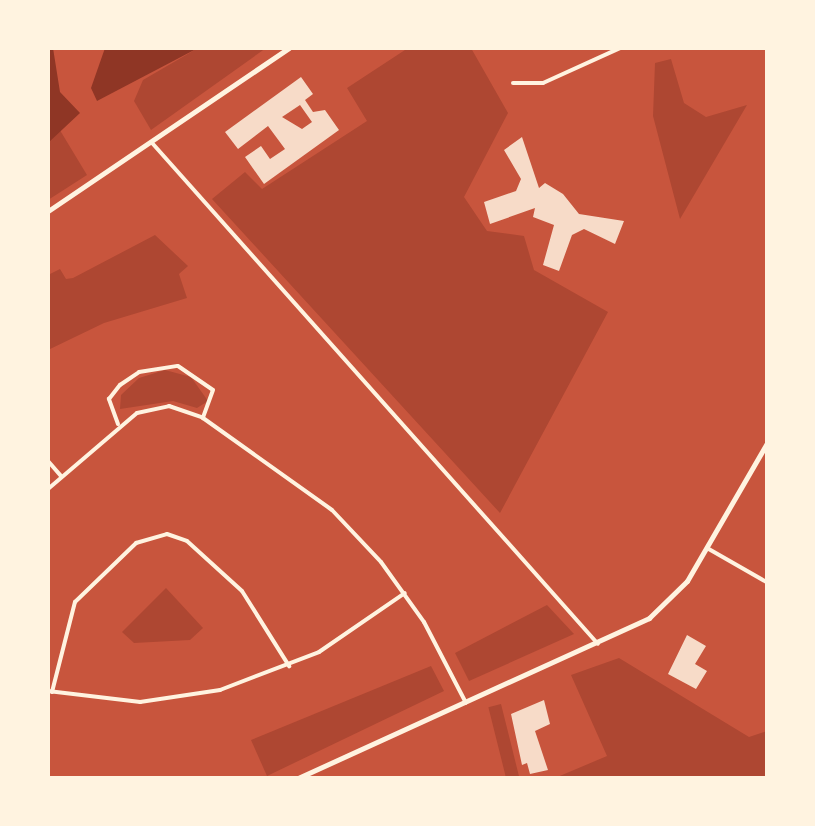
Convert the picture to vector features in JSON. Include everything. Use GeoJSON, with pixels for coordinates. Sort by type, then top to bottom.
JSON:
{"type":"FeatureCollection","features":[{"type":"Feature","properties":{"kind":"street"},"geometry":{"type":"LineString","coordinates":[[48,211],[153,144],[289,48]]}},
{"type":"Feature","properties":{"kind":"street"},"geometry":{"type":"LineString","coordinates":[[514,82],[543,83],[620,48]]}},
{"type":"Feature","properties":{"kind":"street"},"geometry":{"type":"LineString","coordinates":[[153,144],[598,644]]}},
{"type":"Feature","properties":{"kind":"street"},"geometry":{"type":"LineString","coordinates":[[118,424],[109,399],[120,384],[158,368],[178,366],[213,390],[202,418]]}},
{"type":"Feature","properties":{"kind":"street"},"geometry":{"type":"LineString","coordinates":[[48,489],[118,424],[169,406],[202,418],[332,510],[405,592],[466,703]]}},
{"type":"Feature","properties":{"kind":"street"},"geometry":{"type":"LineString","coordinates":[[298,778],[598,644],[669,601],[706,548],[768,442]]}},
{"type":"Feature","properties":{"kind":"street"},"geometry":{"type":"LineString","coordinates":[[48,461],[61,476]]}},
{"type":"Feature","properties":{"kind":"street"},"geometry":{"type":"LineString","coordinates":[[288,666],[242,591],[187,541],[167,534],[136,544],[75,602],[50,691],[151,700],[220,690],[288,666],[405,592]]}},
{"type":"Feature","properties":{"kind":"street"},"geometry":{"type":"LineString","coordinates":[[706,548],[768,584]]}},
{"type":"Feature","properties":{"kind":"shaded area"},"geometry":{"type":"Polygon","coordinates":[[[48,48],[53,48],[60,92],[80,113],[48,143],[48,48]]]}},
{"type":"Feature","properties":{"kind":"shaded area"},"geometry":{"type":"Polygon","coordinates":[[[105,48],[198,48],[97,101],[91,88],[105,48]]]}},
{"type":"Feature","properties":{"kind":"shaded area"},"geometry":{"type":"Polygon","coordinates":[[[198,48],[266,48],[151,130],[134,101],[143,80],[198,48]]]}},
{"type":"Feature","properties":{"kind":"shaded area"},"geometry":{"type":"Polygon","coordinates":[[[408,48],[471,48],[508,113],[464,197],[487,231],[524,236],[534,270],[608,312],[500,513],[212,199],[245,172],[262,189],[367,121],[347,88],[408,48]]]}},
{"type":"Feature","properties":{"kind":"shaded area"},"geometry":{"type":"Polygon","coordinates":[[[671,59],[684,103],[706,117],[747,105],[680,219],[653,116],[655,63],[671,59]]]}},
{"type":"Feature","properties":{"kind":"shaded area"},"geometry":{"type":"Polygon","coordinates":[[[58,127],[87,175],[48,200],[48,143],[58,127]]]}},
{"type":"Feature","properties":{"kind":"shaded area"},"geometry":{"type":"Polygon","coordinates":[[[155,235],[188,266],[179,274],[187,298],[104,323],[48,350],[48,275],[60,269],[66,279],[73,278],[155,235]]]}},
{"type":"Feature","properties":{"kind":"shaded area"},"geometry":{"type":"Polygon","coordinates":[[[165,370],[191,377],[208,401],[197,408],[173,401],[120,409],[121,395],[139,378],[165,370]]]}},
{"type":"Feature","properties":{"kind":"shaded area"},"geometry":{"type":"Polygon","coordinates":[[[166,588],[203,628],[190,640],[134,643],[122,632],[166,588]]]}},
{"type":"Feature","properties":{"kind":"shaded area"},"geometry":{"type":"Polygon","coordinates":[[[547,605],[574,634],[469,681],[455,653],[547,605]]]}},
{"type":"Feature","properties":{"kind":"shaded area"},"geometry":{"type":"Polygon","coordinates":[[[619,658],[749,737],[767,731],[767,778],[555,778],[607,756],[571,675],[619,658]]]}},
{"type":"Feature","properties":{"kind":"shaded area"},"geometry":{"type":"Polygon","coordinates":[[[431,666],[444,691],[267,776],[251,740],[431,666]]]}},
{"type":"Feature","properties":{"kind":"shaded area"},"geometry":{"type":"Polygon","coordinates":[[[501,704],[519,778],[506,778],[488,707],[501,704]]]}},
{"type":"Feature","properties":{"kind":"building"},"geometry":{"type":"Polygon","coordinates":[[[301,77],[313,94],[305,100],[313,112],[325,110],[339,130],[264,184],[245,157],[261,146],[270,159],[285,149],[268,126],[238,149],[225,132],[301,77]],[[300,105],[282,117],[302,129],[312,122],[300,105]]]}},
{"type":"Feature","properties":{"kind":"building"},"geometry":{"type":"Polygon","coordinates":[[[522,137],[539,188],[545,183],[563,194],[579,214],[624,221],[615,244],[584,229],[572,235],[559,271],[543,265],[554,225],[533,217],[535,208],[490,224],[484,202],[516,191],[521,179],[504,150],[522,137]]]}},
{"type":"Feature","properties":{"kind":"building"},"geometry":{"type":"Polygon","coordinates":[[[687,635],[706,646],[695,664],[707,671],[696,689],[668,674],[687,635]]]}},
{"type":"Feature","properties":{"kind":"building"},"geometry":{"type":"Polygon","coordinates":[[[544,700],[550,724],[535,731],[548,770],[530,774],[527,763],[522,765],[511,714],[544,700]]]}}]}
